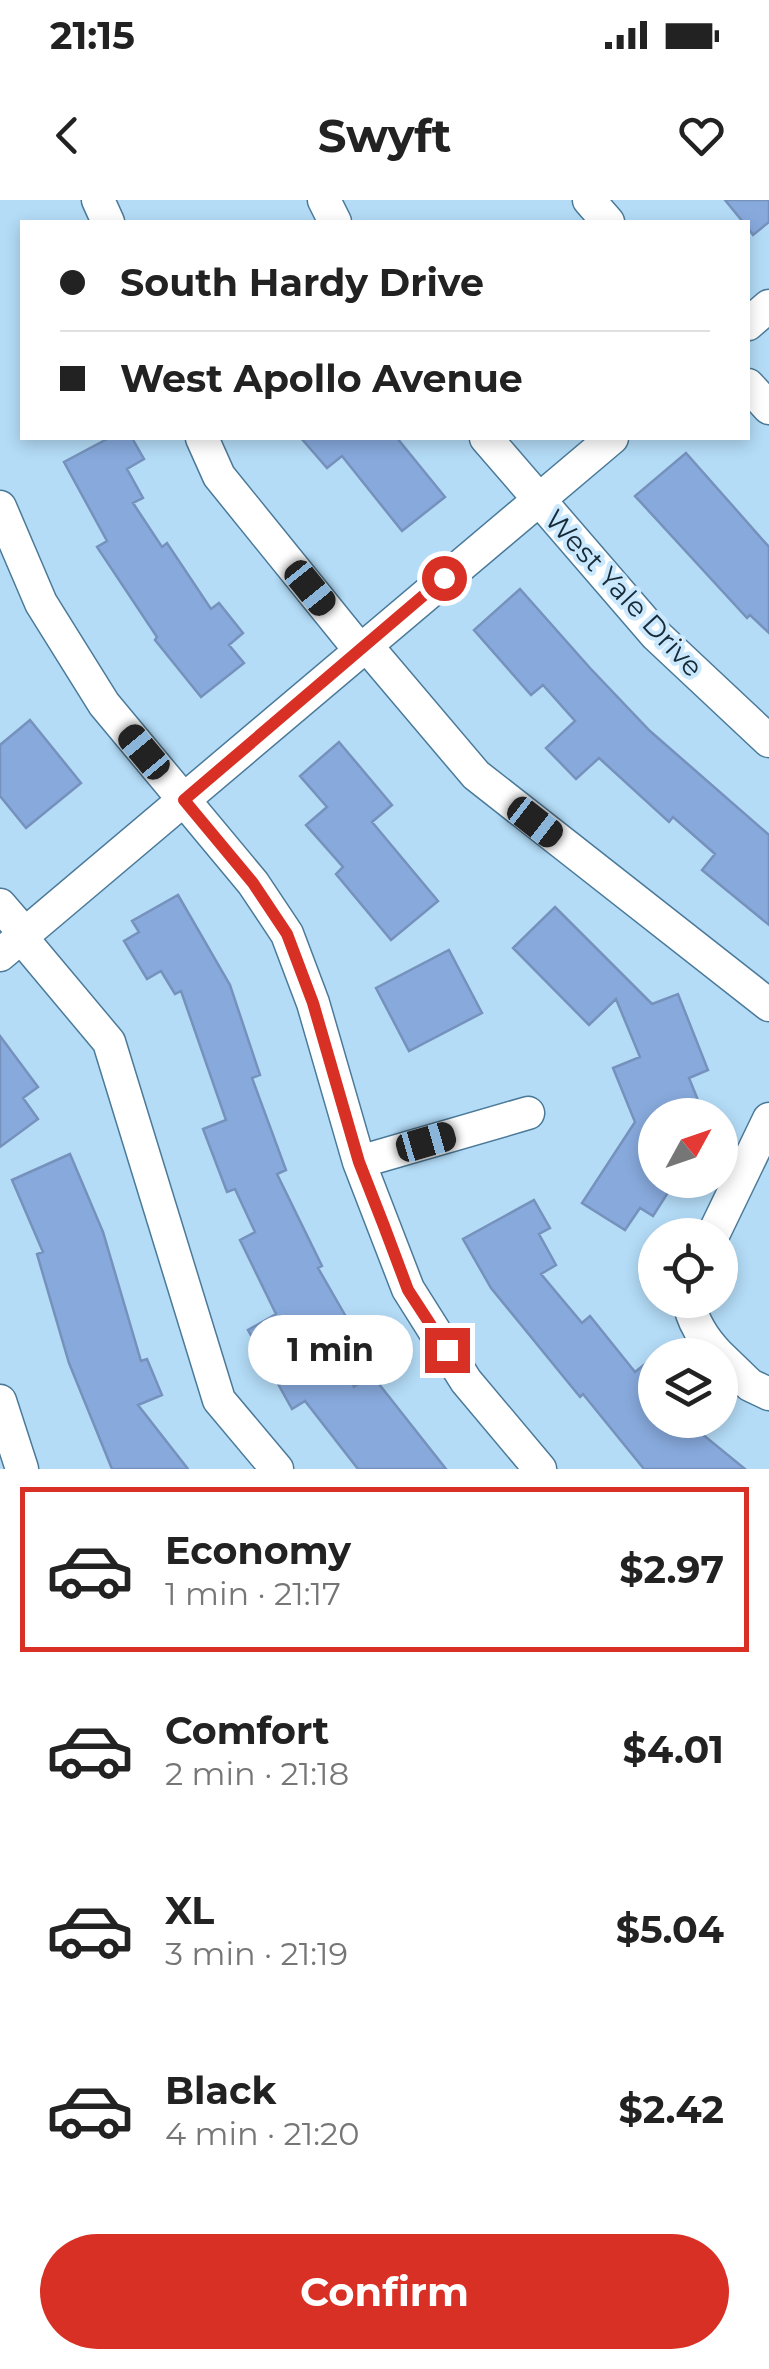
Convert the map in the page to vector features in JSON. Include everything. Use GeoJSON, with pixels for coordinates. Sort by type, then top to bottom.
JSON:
{"type":"FeatureCollection","features":[{"type":"Feature","properties":{"kind":"street"},"geometry":{"type":"LineString","coordinates":[[590,200],[606,220]]}},
{"type":"Feature","properties":{"kind":"street"},"geometry":{"type":"LineString","coordinates":[[750,322],[769,306]]}},
{"type":"Feature","properties":{"kind":"street"},"geometry":{"type":"LineString","coordinates":[[750,387],[769,408]]}},
{"type":"Feature","properties":{"kind":"street"},"geometry":{"type":"LineString","coordinates":[[203,440],[219,476],[476,776],[769,1005]]}},
{"type":"Feature","properties":{"kind":"street","name":"West Yale Drive"},"geometry":{"type":"LineString","coordinates":[[488,440],[656,635],[769,742]]}},
{"type":"Feature","properties":{"kind":"street"},"geometry":{"type":"LineString","coordinates":[[15,942],[610,440]]}},
{"type":"Feature","properties":{"kind":"street"},"geometry":{"type":"LineString","coordinates":[[0,507],[42,602],[104,704],[253,883],[287,934],[313,1003],[359,1162],[408,1290],[466,1381],[540,1469]]}},
{"type":"Feature","properties":{"kind":"street"},"geometry":{"type":"LineString","coordinates":[[0,905],[15,942],[109,1042],[219,1400],[277,1469]]}},
{"type":"Feature","properties":{"kind":"street"},"geometry":{"type":"LineString","coordinates":[[359,1162],[528,1113]]}},
{"type":"Feature","properties":{"kind":"street"},"geometry":{"type":"LineString","coordinates":[[721,1218],[769,1119]]}},
{"type":"Feature","properties":{"kind":"street"},"geometry":{"type":"LineString","coordinates":[[738,1372],[769,1394]]}},
{"type":"Feature","properties":{"kind":"street"},"geometry":{"type":"LineString","coordinates":[[0,1402],[22,1469]]}},
{"type":"Feature","properties":{"kind":"building"},"geometry":{"type":"Polygon","coordinates":[[[725,200],[769,200],[769,222],[753,235],[750,220],[741,220],[725,200]]]}},
{"type":"Feature","properties":{"kind":"building"},"geometry":{"type":"Polygon","coordinates":[[[105,440],[133,440],[144,459],[127,469],[143,498],[133,503],[162,547],[167,543],[211,609],[219,603],[243,633],[229,645],[244,663],[201,697],[155,640],[157,637],[97,547],[107,541],[64,462],[105,440]]]}},
{"type":"Feature","properties":{"kind":"building"},"geometry":{"type":"Polygon","coordinates":[[[303,440],[399,440],[445,497],[402,531],[342,456],[327,468],[303,440]]]}},
{"type":"Feature","properties":{"kind":"building"},"geometry":{"type":"Polygon","coordinates":[[[686,453],[769,547],[769,633],[750,615],[747,618],[635,496],[686,453]]]}},
{"type":"Feature","properties":{"kind":"building"},"geometry":{"type":"Polygon","coordinates":[[[520,589],[650,731],[769,835],[769,925],[702,870],[715,854],[673,817],[669,822],[599,758],[576,779],[546,748],[575,721],[543,685],[531,695],[474,630],[520,589]]]}},
{"type":"Feature","properties":{"kind":"building"},"geometry":{"type":"Polygon","coordinates":[[[30,720],[81,783],[26,828],[0,796],[0,745],[30,720]]]}},
{"type":"Feature","properties":{"kind":"building"},"geometry":{"type":"Polygon","coordinates":[[[339,742],[392,805],[372,822],[438,901],[391,940],[336,874],[343,867],[306,825],[327,807],[300,776],[339,742]]]}},
{"type":"Feature","properties":{"kind":"building"},"geometry":{"type":"Polygon","coordinates":[[[178,895],[230,985],[260,1075],[252,1078],[286,1170],[277,1174],[322,1266],[318,1268],[349,1322],[325,1336],[354,1387],[371,1374],[446,1469],[358,1469],[305,1401],[292,1409],[248,1330],[276,1314],[240,1240],[255,1232],[235,1189],[227,1192],[203,1129],[226,1120],[181,991],[175,994],[161,971],[147,979],[124,941],[139,932],[132,921],[178,895]]]}},
{"type":"Feature","properties":{"kind":"building"},"geometry":{"type":"Polygon","coordinates":[[[555,907],[652,1004],[678,994],[708,1070],[689,1078],[697,1098],[638,1098],[638,1198],[664,1198],[653,1216],[640,1208],[625,1230],[582,1203],[635,1122],[613,1068],[640,1057],[616,999],[589,1025],[513,948],[555,907]]]}},
{"type":"Feature","properties":{"kind":"building"},"geometry":{"type":"Polygon","coordinates":[[[449,950],[482,1013],[409,1051],[376,988],[449,950]]]}},
{"type":"Feature","properties":{"kind":"building"},"geometry":{"type":"Polygon","coordinates":[[[0,1036],[38,1087],[23,1098],[38,1119],[0,1147],[0,1036]]]}},
{"type":"Feature","properties":{"kind":"building"},"geometry":{"type":"Polygon","coordinates":[[[70,1154],[103,1232],[141,1361],[147,1359],[162,1395],[138,1405],[188,1469],[112,1469],[69,1363],[37,1254],[43,1252],[12,1180],[70,1154]]]}},
{"type":"Feature","properties":{"kind":"building"},"geometry":{"type":"Polygon","coordinates":[[[534,1200],[550,1228],[539,1234],[556,1265],[541,1274],[582,1323],[590,1316],[635,1372],[638,1370],[638,1438],[707,1438],[745,1469],[644,1469],[491,1288],[463,1239],[534,1200]]]}},
{"type":"Feature","properties":{"kind":"route"},"geometry":{"type":"LineString","coordinates":[[444,578],[184,800],[253,883],[287,934],[313,1003],[359,1162],[408,1290],[447,1350]]}}]}
